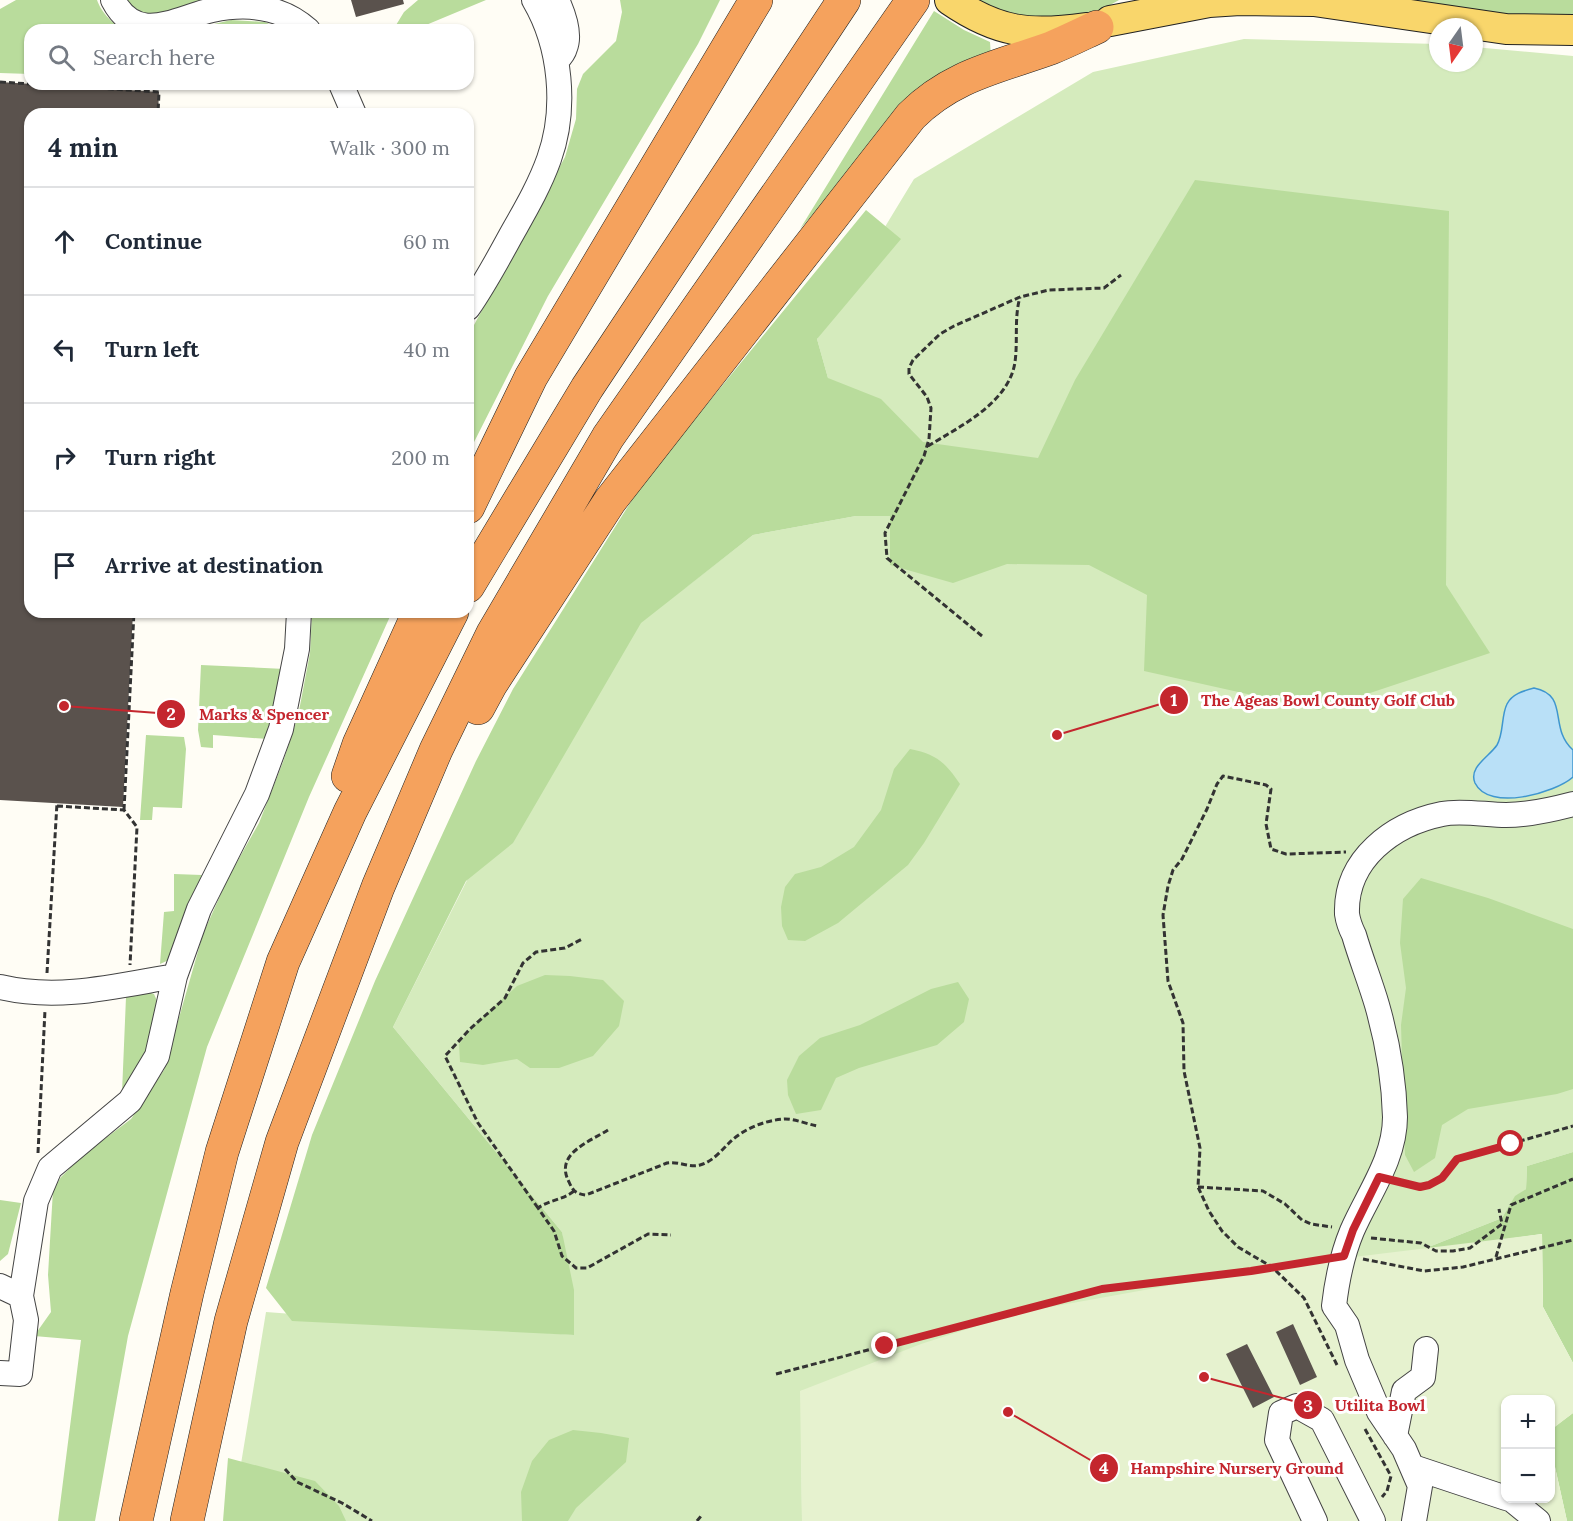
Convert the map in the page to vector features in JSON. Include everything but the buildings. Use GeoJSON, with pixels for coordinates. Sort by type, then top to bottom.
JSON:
{"type":"FeatureCollection","features":[{"type":"Feature","properties":{"kind":"highway"},"geometry":{"type":"LineString","coordinates":[[736,33],[746,0]]}},
{"type":"Feature","properties":{"kind":"highway"},"geometry":{"type":"LineString","coordinates":[[474,495],[531,377],[756,0]]}},
{"type":"Feature","properties":{"kind":"highway"},"geometry":{"type":"LineString","coordinates":[[474,576],[587,388],[844,0]]}},
{"type":"Feature","properties":{"kind":"highway"},"geometry":{"type":"LineString","coordinates":[[187,1521],[231,1321],[282,1142],[378,886],[436,750],[493,633],[608,437],[913,0]]}},
{"type":"Feature","properties":{"kind":"highway"},"geometry":{"type":"LineString","coordinates":[[378,886],[491,684],[610,501],[896,133],[924,103],[956,82],[1052,47],[1103,24]]}},
{"type":"Feature","properties":{"kind":"highway"},"geometry":{"type":"LineString","coordinates":[[136,1521],[187,1293],[222,1152],[283,962],[359,744],[416,618]]}},
{"type":"Feature","properties":{"kind":"highway"},"geometry":{"type":"LineString","coordinates":[[283,962],[350,812],[449,618]]}},
{"type":"Feature","properties":{"kind":"main road"},"geometry":{"type":"LineString","coordinates":[[950,0],[971,14],[1012,30],[1049,33],[1209,2],[1240,0],[1313,1],[1506,29],[1573,30]]}},
{"type":"Feature","properties":{"kind":"main road"},"geometry":{"type":"LineString","coordinates":[[1103,24],[1138,0]]}},
{"type":"Feature","properties":{"kind":"lane"},"geometry":{"type":"LineString","coordinates":[[113,0],[123,15],[131,21],[142,24]]}},
{"type":"Feature","properties":{"kind":"lane"},"geometry":{"type":"LineString","coordinates":[[474,298],[533,196],[549,158],[555,136],[559,95],[556,62],[550,36],[534,0]]}},
{"type":"Feature","properties":{"kind":"lane"},"geometry":{"type":"LineString","coordinates":[[556,62],[566,48],[567,39],[557,0]]}},
{"type":"Feature","properties":{"kind":"lane"},"geometry":{"type":"LineString","coordinates":[[166,24],[209,11],[232,7],[281,7],[301,24]]}},
{"type":"Feature","properties":{"kind":"lane"},"geometry":{"type":"LineString","coordinates":[[344,90],[351,108]]}},
{"type":"Feature","properties":{"kind":"lane"},"geometry":{"type":"LineString","coordinates":[[0,1372],[20,1374],[26,1320],[11,1291],[36,1201],[50,1168],[130,1101],[157,1056],[175,976],[199,909],[257,794],[281,729],[297,649],[299,618]]}},
{"type":"Feature","properties":{"kind":"lane"},"geometry":{"type":"LineString","coordinates":[[1414,1521],[1420,1486],[1413,1467],[1379,1412],[1357,1360],[1347,1325],[1334,1306],[1337,1280],[1350,1240],[1379,1177],[1392,1142],[1395,1118],[1389,1058],[1376,1002],[1347,915],[1350,884],[1362,862],[1377,844],[1402,828],[1443,814],[1509,815],[1573,804]]}},
{"type":"Feature","properties":{"kind":"lane"},"geometry":{"type":"LineString","coordinates":[[0,987],[24,993],[46,994],[111,989],[175,976]]}},
{"type":"Feature","properties":{"kind":"lane"},"geometry":{"type":"LineString","coordinates":[[1395,1436],[1404,1391],[1423,1377],[1426,1348]]}},
{"type":"Feature","properties":{"kind":"lane"},"geometry":{"type":"LineString","coordinates":[[1315,1521],[1276,1440],[1281,1413],[1297,1406],[1322,1420],[1371,1517]]}},
{"type":"Feature","properties":{"kind":"lane"},"geometry":{"type":"LineString","coordinates":[[1413,1467],[1501,1496]]}},
{"type":"Feature","properties":{"kind":"lane"},"geometry":{"type":"LineString","coordinates":[[1516,1503],[1538,1521]]}},
{"type":"Feature","properties":{"kind":"path"},"geometry":{"type":"LineString","coordinates":[[0,82],[24,84]]}},
{"type":"Feature","properties":{"kind":"path"},"geometry":{"type":"LineString","coordinates":[[127,90],[159,92],[158,108]]}},
{"type":"Feature","properties":{"kind":"path"},"geometry":{"type":"LineString","coordinates":[[982,636],[887,558],[885,533],[924,456],[931,423],[931,408],[927,397],[909,374],[909,368],[940,334],[1020,297],[1049,290],[1104,288],[1121,275]]}},
{"type":"Feature","properties":{"kind":"path"},"geometry":{"type":"LineString","coordinates":[[927,446],[972,420],[988,406],[1010,379],[1015,360],[1017,309],[1020,297]]}},
{"type":"Feature","properties":{"kind":"path"},"geometry":{"type":"LineString","coordinates":[[129,985],[137,827],[124,810],[134,618]]}},
{"type":"Feature","properties":{"kind":"path"},"geometry":{"type":"LineString","coordinates":[[1337,1366],[1305,1298],[1272,1267],[1238,1246],[1222,1231],[1209,1211],[1198,1187],[1200,1148],[1184,1071],[1183,1023],[1168,981],[1163,915],[1167,886],[1173,870],[1182,859],[1207,810],[1220,778],[1223,776],[1266,785],[1271,789],[1266,824],[1271,849],[1286,854],[1371,851]]}},
{"type":"Feature","properties":{"kind":"path"},"geometry":{"type":"LineString","coordinates":[[57,806],[124,810]]}},
{"type":"Feature","properties":{"kind":"path"},"geometry":{"type":"LineString","coordinates":[[582,939],[565,948],[536,952],[523,963],[505,998],[470,1029],[445,1056],[478,1123],[554,1231],[562,1256],[576,1269],[587,1268],[648,1234],[671,1235]]}},
{"type":"Feature","properties":{"kind":"path"},"geometry":{"type":"LineString","coordinates":[[608,1130],[571,1153],[566,1160],[565,1176],[579,1195],[586,1195],[667,1163],[676,1162],[699,1166],[719,1154],[747,1129],[764,1123],[784,1119],[817,1126]]}},
{"type":"Feature","properties":{"kind":"path"},"geometry":{"type":"LineString","coordinates":[[1379,1177],[1420,1187],[1429,1185],[1442,1178],[1457,1159],[1573,1126]]}},
{"type":"Feature","properties":{"kind":"path"},"geometry":{"type":"LineString","coordinates":[[1496,1258],[1511,1205],[1573,1179]]}},
{"type":"Feature","properties":{"kind":"path"},"geometry":{"type":"LineString","coordinates":[[1198,1187],[1263,1191],[1274,1196],[1302,1220],[1424,1270],[1463,1267],[1573,1240]]}},
{"type":"Feature","properties":{"kind":"path"},"geometry":{"type":"LineString","coordinates":[[538,1208],[568,1196],[574,1191]]}},
{"type":"Feature","properties":{"kind":"path"},"geometry":{"type":"LineString","coordinates":[[776,1374],[1102,1289],[1272,1267],[1350,1240],[1370,1238],[1421,1243],[1436,1251],[1470,1248],[1502,1224],[1499,1209]]}},
{"type":"Feature","properties":{"kind":"path"},"geometry":{"type":"LineString","coordinates":[[1363,1425],[1391,1476],[1387,1491],[1371,1517]]}},
{"type":"Feature","properties":{"kind":"path"},"geometry":{"type":"LineString","coordinates":[[285,1469],[297,1482],[342,1503],[372,1521]]}},
{"type":"Feature","properties":{"kind":"path"},"geometry":{"type":"LineString","coordinates":[[697,1521],[701,1516]]}},
{"type":"Feature","properties":{"kind":"green space"},"geometry":{"type":"Polygon","coordinates":[[[16,0],[97,0],[116,24],[24,24],[24,74],[0,73],[0,9],[16,0]]]}},
{"type":"Feature","properties":{"kind":"green space"},"geometry":{"type":"Polygon","coordinates":[[[126,0],[219,0],[183,12],[158,15],[147,14],[136,9],[126,0]]]}},
{"type":"Feature","properties":{"kind":"green space"},"geometry":{"type":"Polygon","coordinates":[[[418,0],[486,0],[428,24],[397,24],[404,12],[418,0]]]}},
{"type":"Feature","properties":{"kind":"green space"},"geometry":{"type":"Polygon","coordinates":[[[620,0],[720,0],[698,44],[548,296],[474,442],[474,325],[565,157],[576,119],[577,89],[583,74],[616,41],[622,12],[620,0]]]}},
{"type":"Feature","properties":{"kind":"green space"},"geometry":{"type":"Polygon","coordinates":[[[976,0],[1119,0],[1091,16],[1010,19],[976,0]]]}},
{"type":"Feature","properties":{"kind":"green space"},"geometry":{"type":"Polygon","coordinates":[[[1311,0],[1573,0],[1573,30],[1311,0]]]}},
{"type":"Feature","properties":{"kind":"green space"},"geometry":{"type":"Polygon","coordinates":[[[934,11],[964,30],[990,42],[991,57],[924,88],[800,229],[934,11]]]}},
{"type":"Feature","properties":{"kind":"green space"},"geometry":{"type":"Polygon","coordinates":[[[231,20],[269,24],[214,24],[231,20]]]}},
{"type":"Feature","properties":{"kind":"green space"},"geometry":{"type":"Polygon","coordinates":[[[1244,39],[1429,44],[1429,72],[1483,72],[1483,48],[1573,56],[1573,1152],[1527,1166],[1526,1189],[1515,1197],[1502,1218],[1416,1252],[801,1391],[802,1521],[283,1521],[238,1482],[266,1312],[574,1335],[562,1232],[393,1027],[622,573],[685,588],[753,535],[856,516],[890,516],[828,378],[817,339],[914,179],[1093,72],[1244,39]]]}},
{"type":"Feature","properties":{"kind":"green space"},"geometry":{"type":"Polygon","coordinates":[[[1195,180],[1449,211],[1446,585],[1490,653],[1319,710],[1144,671],[1147,595],[1089,565],[1007,564],[953,583],[890,565],[890,516],[856,516],[753,535],[641,623],[513,843],[466,881],[393,1027],[562,1232],[574,1290],[574,1335],[292,1321],[266,1288],[312,1135],[375,981],[476,761],[513,689],[644,481],[866,210],[901,239],[817,339],[828,378],[881,399],[923,442],[1038,458],[1075,380],[1195,180]]]}},
{"type":"Feature","properties":{"kind":"green space"},"geometry":{"type":"Polygon","coordinates":[[[312,618],[389,618],[309,797],[207,1047],[128,1336],[95,1521],[58,1521],[81,1340],[34,1336],[51,1312],[48,1275],[53,1190],[61,1177],[82,1156],[131,1119],[164,1070],[203,934],[228,878],[259,823],[283,762],[298,716],[310,653],[312,618]]]}},
{"type":"Feature","properties":{"kind":"green space"},"geometry":{"type":"Polygon","coordinates":[[[201,665],[285,669],[268,739],[213,735],[213,748],[201,747],[198,730],[201,665]]]}},
{"type":"Feature","properties":{"kind":"green space"},"geometry":{"type":"Polygon","coordinates":[[[146,735],[184,737],[186,749],[182,808],[153,807],[152,820],[140,820],[146,735]]]}},
{"type":"Feature","properties":{"kind":"green space"},"geometry":{"type":"Polygon","coordinates":[[[910,749],[927,753],[939,760],[960,784],[924,843],[908,865],[838,923],[805,941],[788,940],[782,926],[781,907],[785,887],[795,874],[821,867],[854,847],[881,810],[894,769],[910,749]]]}},
{"type":"Feature","properties":{"kind":"green space"},"geometry":{"type":"Polygon","coordinates":[[[174,874],[202,875],[171,959],[160,964],[164,912],[174,911],[174,874]]]}},
{"type":"Feature","properties":{"kind":"green space"},"geometry":{"type":"Polygon","coordinates":[[[1421,878],[1488,898],[1573,929],[1573,1089],[1557,1094],[1468,1109],[1442,1125],[1435,1158],[1414,1172],[1405,1155],[1401,1025],[1406,988],[1400,943],[1403,899],[1421,878]]]}},
{"type":"Feature","properties":{"kind":"green space"},"geometry":{"type":"Polygon","coordinates":[[[545,975],[603,980],[624,1001],[619,1026],[593,1056],[559,1068],[530,1068],[517,1059],[483,1065],[460,1062],[459,1044],[473,1026],[517,986],[545,975]]]}},
{"type":"Feature","properties":{"kind":"green space"},"geometry":{"type":"Polygon","coordinates":[[[958,982],[969,999],[964,1022],[937,1045],[859,1068],[836,1078],[821,1110],[796,1114],[788,1095],[787,1080],[799,1056],[820,1038],[860,1025],[931,989],[958,982]]]}},
{"type":"Feature","properties":{"kind":"green space"},"geometry":{"type":"Polygon","coordinates":[[[145,991],[154,994],[158,1003],[152,1035],[145,1054],[122,1093],[126,997],[145,991]]]}},
{"type":"Feature","properties":{"kind":"green space"},"geometry":{"type":"Polygon","coordinates":[[[1573,1152],[1573,1363],[1543,1307],[1542,1234],[1416,1252],[1502,1218],[1515,1196],[1526,1189],[1527,1166],[1573,1152]]]}},
{"type":"Feature","properties":{"kind":"green space"},"geometry":{"type":"Polygon","coordinates":[[[0,1200],[21,1203],[8,1254],[0,1261],[0,1200]]]}},
{"type":"Feature","properties":{"kind":"green space"},"geometry":{"type":"Polygon","coordinates":[[[1542,1234],[1543,1307],[1573,1363],[1573,1413],[1555,1427],[1555,1395],[1501,1395],[1501,1503],[1555,1503],[1555,1467],[1567,1521],[802,1521],[800,1391],[921,1344],[1017,1313],[1272,1267],[1542,1234]]]}},
{"type":"Feature","properties":{"kind":"green space"},"geometry":{"type":"Polygon","coordinates":[[[1573,1413],[1573,1521],[1567,1521],[1555,1467],[1555,1426],[1573,1413]]]}},
{"type":"Feature","properties":{"kind":"green space"},"geometry":{"type":"Polygon","coordinates":[[[573,1430],[629,1438],[626,1462],[576,1508],[568,1521],[522,1521],[521,1492],[532,1461],[549,1440],[573,1430]]]}},
{"type":"Feature","properties":{"kind":"green space"},"geometry":{"type":"Polygon","coordinates":[[[228,1458],[315,1481],[339,1506],[346,1521],[223,1521],[228,1458]]]}},
{"type":"Feature","properties":{"kind":"water"},"geometry":{"type":"Polygon","coordinates":[[[1534,688],[1545,692],[1556,705],[1561,732],[1573,750],[1573,777],[1552,789],[1522,797],[1494,797],[1482,792],[1475,783],[1474,772],[1497,745],[1507,704],[1515,695],[1534,688]]]}},
{"type":"Feature","properties":{"kind":"place","name":"Marks & Spencer"},"geometry":{"type":"Point","coordinates":[64,706]}},
{"type":"Feature","properties":{"kind":"place","name":"The Ageas Bowl County Golf Club"},"geometry":{"type":"Point","coordinates":[1057,735]}},
{"type":"Feature","properties":{"kind":"place","name":"Utilita Bowl"},"geometry":{"type":"Point","coordinates":[1204,1377]}},
{"type":"Feature","properties":{"kind":"place","name":"Hampshire Nursery Ground"},"geometry":{"type":"Point","coordinates":[1008,1412]}},
{"type":"Feature","properties":{"kind":"route"},"geometry":{"type":"LineString","coordinates":[[885,1346],[1102,1289],[1251,1271],[1344,1256],[1353,1230],[1379,1177],[1420,1187],[1429,1185],[1442,1178],[1457,1159],[1511,1144]]}}]}
